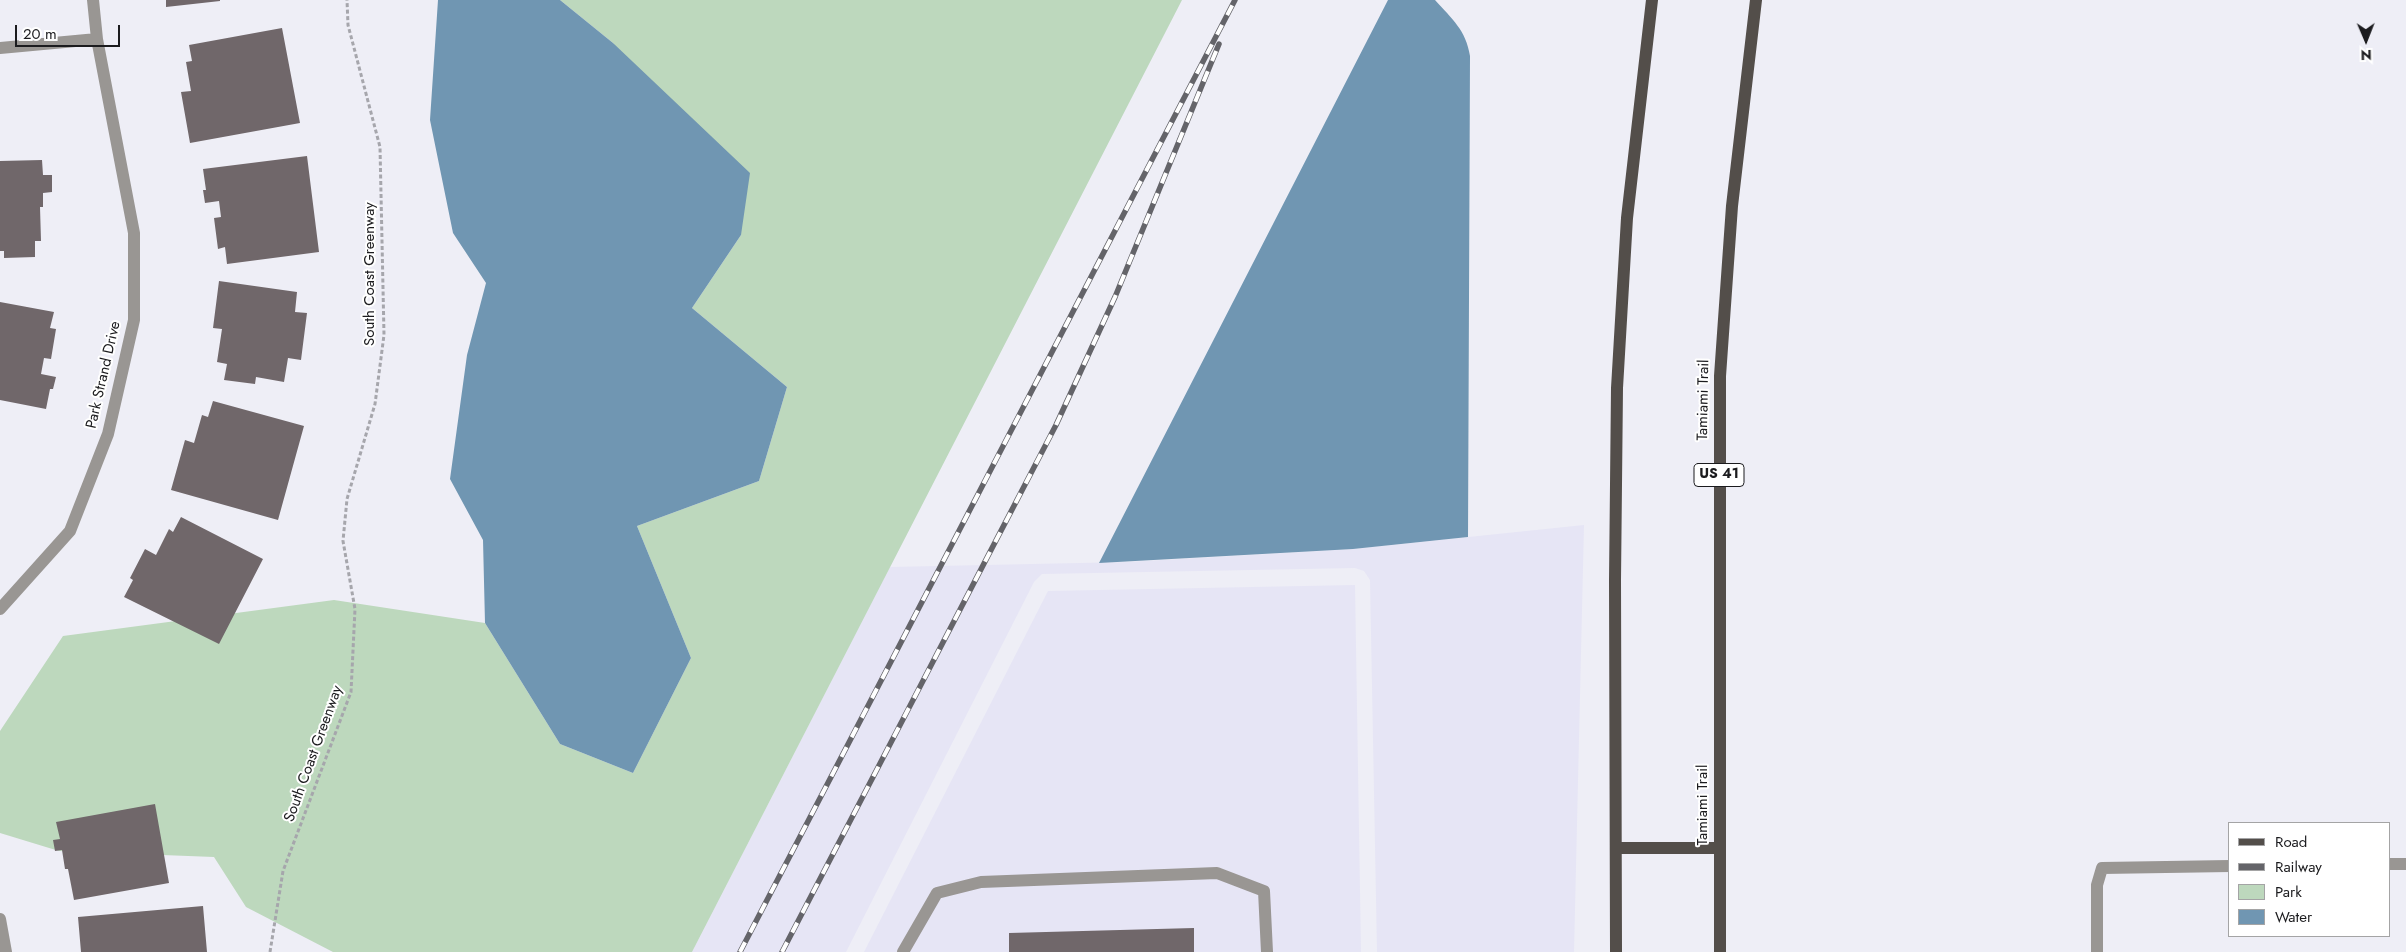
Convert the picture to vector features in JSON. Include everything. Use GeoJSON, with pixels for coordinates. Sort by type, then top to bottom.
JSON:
{"type":"FeatureCollection","features":[{"type":"Feature","properties":{"kind":"main road"},"geometry":{"type":"LineString","coordinates":[[1616,952],[1617,388],[1627,218],[1652,0]]}},
{"type":"Feature","properties":{"kind":"main road","name":"Tamiami Trail"},"geometry":{"type":"LineString","coordinates":[[1720,952],[1720,376],[1732,206],[1756,0]]}},
{"type":"Feature","properties":{"kind":"main road"},"geometry":{"type":"LineString","coordinates":[[1616,848],[1720,848]]}},
{"type":"Feature","properties":{"kind":"street","name":"Park Strand Drive"},"geometry":{"type":"LineString","coordinates":[[0,609],[70,531],[108,434],[134,320],[134,233],[97,39],[93,0]]}},
{"type":"Feature","properties":{"kind":"street"},"geometry":{"type":"LineString","coordinates":[[0,48],[97,39]]}},
{"type":"Feature","properties":{"kind":"street"},"geometry":{"type":"LineString","coordinates":[[2391,864],[2406,864]]}},
{"type":"Feature","properties":{"kind":"street"},"geometry":{"type":"LineString","coordinates":[[2097,952],[2097,885],[2102,868],[2228,866]]}},
{"type":"Feature","properties":{"kind":"street"},"geometry":{"type":"LineString","coordinates":[[903,952],[937,893],[981,882],[1217,873],[1264,890],[1267,952]]}},
{"type":"Feature","properties":{"kind":"street"},"geometry":{"type":"LineString","coordinates":[[0,919],[6,952]]}},
{"type":"Feature","properties":{"kind":"path","name":"South Coast Greenway"},"geometry":{"type":"LineString","coordinates":[[270,952],[283,871],[351,692],[355,608],[343,541],[347,499],[375,404],[384,335],[380,148],[348,24],[347,0]]}},
{"type":"Feature","properties":{"kind":"shaded area"},"geometry":{"type":"Polygon","coordinates":[[[1584,525],[1574,952],[1377,952],[1370,580],[1364,571],[1355,568],[1042,574],[1034,582],[846,952],[692,952],[890,567],[1127,562],[1353,549],[1584,525]]]}},
{"type":"Feature","properties":{"kind":"shaded area"},"geometry":{"type":"Polygon","coordinates":[[[1355,585],[1361,952],[864,952],[1048,591],[1355,585]]]}},
{"type":"Feature","properties":{"kind":"green space"},"geometry":{"type":"Polygon","coordinates":[[[560,0],[1182,0],[692,952],[333,952],[246,907],[214,857],[59,851],[0,833],[0,731],[63,636],[334,600],[485,623],[560,744],[633,773],[691,658],[637,526],[759,481],[787,387],[692,308],[741,235],[613,43],[560,0]]]}},
{"type":"Feature","properties":{"kind":"water"},"geometry":{"type":"Polygon","coordinates":[[[438,0],[560,0],[613,43],[750,173],[741,235],[692,308],[787,387],[759,481],[637,526],[691,658],[633,773],[560,744],[485,623],[483,540],[450,479],[467,355],[486,283],[453,233],[430,120],[438,0]]]}},
{"type":"Feature","properties":{"kind":"water"},"geometry":{"type":"Polygon","coordinates":[[[1388,0],[1435,0],[1462,32],[1470,56],[1468,537],[1353,549],[1099,563],[1388,0]]]}},
{"type":"Feature","properties":{"kind":"building"},"geometry":{"type":"Polygon","coordinates":[[[166,0],[220,0],[220,1],[166,7],[166,0]]]}},
{"type":"Feature","properties":{"kind":"building"},"geometry":{"type":"Polygon","coordinates":[[[282,28],[300,123],[190,143],[181,92],[191,91],[186,62],[192,61],[189,45],[282,28]]]}},
{"type":"Feature","properties":{"kind":"building"},"geometry":{"type":"Polygon","coordinates":[[[307,156],[319,252],[227,264],[225,247],[218,249],[214,218],[221,217],[219,201],[205,203],[203,190],[206,190],[203,169],[307,156]]]}},
{"type":"Feature","properties":{"kind":"building"},"geometry":{"type":"Polygon","coordinates":[[[42,160],[43,175],[52,175],[52,192],[43,193],[43,207],[40,207],[41,241],[35,241],[35,257],[4,258],[4,251],[0,251],[0,161],[42,160]]]}},
{"type":"Feature","properties":{"kind":"building"},"geometry":{"type":"Polygon","coordinates":[[[219,281],[297,292],[295,312],[307,313],[301,360],[288,358],[284,382],[256,377],[255,384],[224,380],[227,364],[217,362],[222,329],[213,328],[219,281]]]}},
{"type":"Feature","properties":{"kind":"building"},"geometry":{"type":"Polygon","coordinates":[[[0,302],[54,312],[50,328],[56,329],[51,359],[44,358],[41,374],[56,377],[53,389],[50,389],[46,409],[0,400],[0,302]]]}},
{"type":"Feature","properties":{"kind":"building"},"geometry":{"type":"Polygon","coordinates":[[[213,401],[304,426],[278,520],[171,490],[185,440],[194,443],[202,415],[208,417],[213,401]]]}},
{"type":"Feature","properties":{"kind":"building"},"geometry":{"type":"Polygon","coordinates":[[[181,517],[263,559],[219,644],[124,597],[133,580],[130,578],[145,549],[156,555],[169,529],[173,532],[181,517]]]}},
{"type":"Feature","properties":{"kind":"building"},"geometry":{"type":"Polygon","coordinates":[[[155,804],[169,883],[74,900],[68,869],[65,869],[62,850],[55,851],[53,840],[60,839],[56,822],[155,804]]]}},
{"type":"Feature","properties":{"kind":"building"},"geometry":{"type":"Polygon","coordinates":[[[203,906],[207,952],[81,952],[78,917],[203,906]]]}},
{"type":"Feature","properties":{"kind":"building"},"geometry":{"type":"Polygon","coordinates":[[[1194,928],[1194,952],[1009,952],[1009,933],[1194,928]]]}},
{"type":"Feature","properties":{"kind":"railway"},"geometry":{"type":"LineString","coordinates":[[740,952],[1235,0]]}},
{"type":"Feature","properties":{"kind":"railway"},"geometry":{"type":"LineString","coordinates":[[782,952],[1056,425],[1115,297],[1219,44]]}}]}
